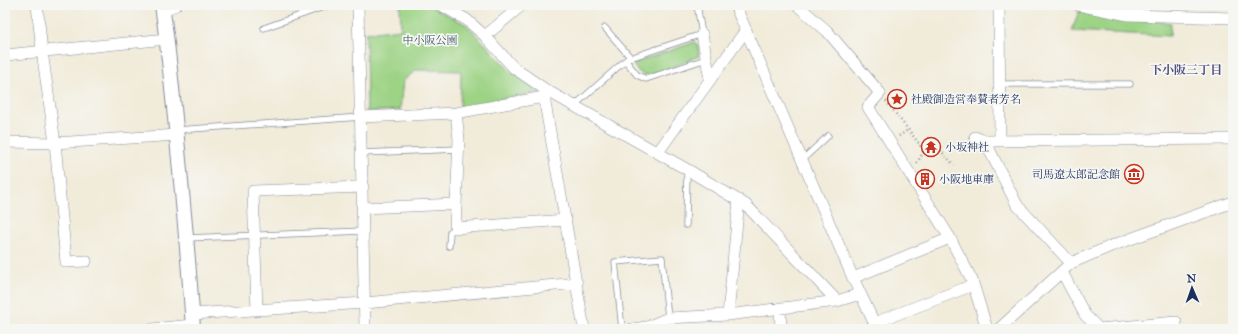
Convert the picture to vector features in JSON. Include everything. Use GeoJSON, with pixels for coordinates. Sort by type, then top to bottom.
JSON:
{"type":"FeatureCollection","features":[{"type":"Feature","properties":{"kind":"street"},"geometry":{"type":"LineString","coordinates":[[38,5],[66,262],[86,261]]}},
{"type":"Feature","properties":{"kind":"street"},"geometry":{"type":"LineString","coordinates":[[176,5],[163,8],[177,133],[192,322]]}},
{"type":"Feature","properties":{"kind":"street"},"geometry":{"type":"LineString","coordinates":[[358,5],[365,329]]}},
{"type":"Feature","properties":{"kind":"street"},"geometry":{"type":"LineString","coordinates":[[441,5],[467,20],[485,36],[514,68],[545,93],[575,105],[658,152],[746,205],[837,301]]}},
{"type":"Feature","properties":{"kind":"street"},"geometry":{"type":"LineString","coordinates":[[485,36],[522,5]]}},
{"type":"Feature","properties":{"kind":"street"},"geometry":{"type":"LineString","coordinates":[[735,5],[860,294],[876,326],[973,285]]}},
{"type":"Feature","properties":{"kind":"street"},"geometry":{"type":"LineString","coordinates":[[797,5],[827,31],[880,93],[868,107],[950,238],[973,285],[987,329]]}},
{"type":"Feature","properties":{"kind":"street"},"geometry":{"type":"LineString","coordinates":[[998,5],[1000,141]]}},
{"type":"Feature","properties":{"kind":"street"},"geometry":{"type":"LineString","coordinates":[[1078,5],[1233,18]]}},
{"type":"Feature","properties":{"kind":"street"},"geometry":{"type":"LineString","coordinates":[[658,152],[746,30]]}},
{"type":"Feature","properties":{"kind":"street"},"geometry":{"type":"LineString","coordinates":[[702,34],[710,80]]}},
{"type":"Feature","properties":{"kind":"street"},"geometry":{"type":"LineString","coordinates":[[5,55],[167,39]]}},
{"type":"Feature","properties":{"kind":"street"},"geometry":{"type":"LineString","coordinates":[[360,117],[456,113],[545,93]]}},
{"type":"Feature","properties":{"kind":"street"},"geometry":{"type":"LineString","coordinates":[[545,93],[584,329]]}},
{"type":"Feature","properties":{"kind":"street"},"geometry":{"type":"LineString","coordinates":[[456,113],[459,139],[455,228],[566,220]]}},
{"type":"Feature","properties":{"kind":"street"},"geometry":{"type":"LineString","coordinates":[[5,142],[54,143],[177,133]]}},
{"type":"Feature","properties":{"kind":"street"},"geometry":{"type":"LineString","coordinates":[[1071,263],[1018,205],[980,139],[1000,141],[1233,139]]}},
{"type":"Feature","properties":{"kind":"street"},"geometry":{"type":"LineString","coordinates":[[257,310],[253,191],[363,187]]}},
{"type":"Feature","properties":{"kind":"street"},"geometry":{"type":"LineString","coordinates":[[728,315],[739,200]]}},
{"type":"Feature","properties":{"kind":"street"},"geometry":{"type":"LineString","coordinates":[[999,329],[1071,263],[1111,246],[1233,202]]}},
{"type":"Feature","properties":{"kind":"street"},"geometry":{"type":"LineString","coordinates":[[363,208],[456,204]]}},
{"type":"Feature","properties":{"kind":"street"},"geometry":{"type":"LineString","coordinates":[[853,278],[950,238]]}},
{"type":"Feature","properties":{"kind":"street"},"geometry":{"type":"LineString","coordinates":[[1062,272],[1085,315],[1099,329],[1176,322],[1176,329]]}},
{"type":"Feature","properties":{"kind":"street"},"geometry":{"type":"LineString","coordinates":[[152,329],[257,310],[365,303],[577,283]]}},
{"type":"Feature","properties":{"kind":"street"},"geometry":{"type":"LineString","coordinates":[[632,329],[647,327],[668,318],[728,315],[837,301],[860,294]]}},
{"type":"Feature","properties":{"kind":"street"},"geometry":{"type":"LineString","coordinates":[[780,308],[781,329]]}},
{"type":"Feature","properties":{"kind":"lane"},"geometry":{"type":"LineString","coordinates":[[264,28],[329,5]]}},
{"type":"Feature","properties":{"kind":"lane"},"geometry":{"type":"LineString","coordinates":[[575,105],[628,59],[702,34],[697,5]]}},
{"type":"Feature","properties":{"kind":"lane"},"geometry":{"type":"LineString","coordinates":[[605,28],[628,59],[637,75],[646,79],[706,58]]}},
{"type":"Feature","properties":{"kind":"lane"},"geometry":{"type":"LineString","coordinates":[[1000,84],[1130,84]]}},
{"type":"Feature","properties":{"kind":"lane"},"geometry":{"type":"LineString","coordinates":[[177,133],[360,117]]}},
{"type":"Feature","properties":{"kind":"lane"},"geometry":{"type":"LineString","coordinates":[[802,160],[828,136]]}},
{"type":"Feature","properties":{"kind":"lane"},"geometry":{"type":"LineString","coordinates":[[362,153],[458,149]]}},
{"type":"Feature","properties":{"kind":"lane"},"geometry":{"type":"LineString","coordinates":[[686,224],[687,169]]}},
{"type":"Feature","properties":{"kind":"lane"},"geometry":{"type":"LineString","coordinates":[[449,246],[450,232],[455,228]]}},
{"type":"Feature","properties":{"kind":"lane"},"geometry":{"type":"LineString","coordinates":[[186,238],[364,230]]}},
{"type":"Feature","properties":{"kind":"lane"},"geometry":{"type":"LineString","coordinates":[[622,329],[615,262],[662,258],[668,318]]}},
{"type":"Feature","properties":{"kind":"path"},"geometry":{"type":"LineString","coordinates":[[880,93],[927,154]]}},
{"type":"Feature","properties":{"kind":"path"},"geometry":{"type":"LineString","coordinates":[[899,136],[908,130]]}},
{"type":"Feature","properties":{"kind":"path"},"geometry":{"type":"LineString","coordinates":[[920,146],[932,136]]}},
{"type":"Feature","properties":{"kind":"path"},"geometry":{"type":"LineString","coordinates":[[916,166],[917,161],[924,151],[937,147],[954,165]]}},
{"type":"Feature","properties":{"kind":"green space","name":"中小阪公園"},"geometry":{"type":"Polygon","coordinates":[[[400,5],[428,5],[467,25],[511,72],[540,92],[460,107],[461,71],[416,70],[403,81],[400,110],[367,112],[366,33],[401,29],[400,5]]]}},
{"type":"Feature","properties":{"kind":"green space"},"geometry":{"type":"Polygon","coordinates":[[[1079,11],[1171,23],[1170,36],[1072,31],[1079,11]]]}},
{"type":"Feature","properties":{"kind":"green space"},"geometry":{"type":"Polygon","coordinates":[[[695,42],[698,45],[699,56],[672,67],[646,75],[640,73],[634,66],[634,63],[695,42]]]}},
{"type":"Feature","properties":{"kind":"place","name":"社殿御造営奉賛者芳名"},"geometry":{"type":"Point","coordinates":[897,99]}},
{"type":"Feature","properties":{"kind":"place","name":"小坂神社"},"geometry":{"type":"Point","coordinates":[931,147]}},
{"type":"Feature","properties":{"kind":"place","name":"司馬遼太郎記念館"},"geometry":{"type":"Point","coordinates":[1134,174]}},
{"type":"Feature","properties":{"kind":"place","name":"小阪地車庫"},"geometry":{"type":"Point","coordinates":[925,179]}},
{"type":"Feature","properties":{"kind":"district","name":"下小阪三丁目"},"geometry":{"type":"Point","coordinates":[1186,70]}}]}
